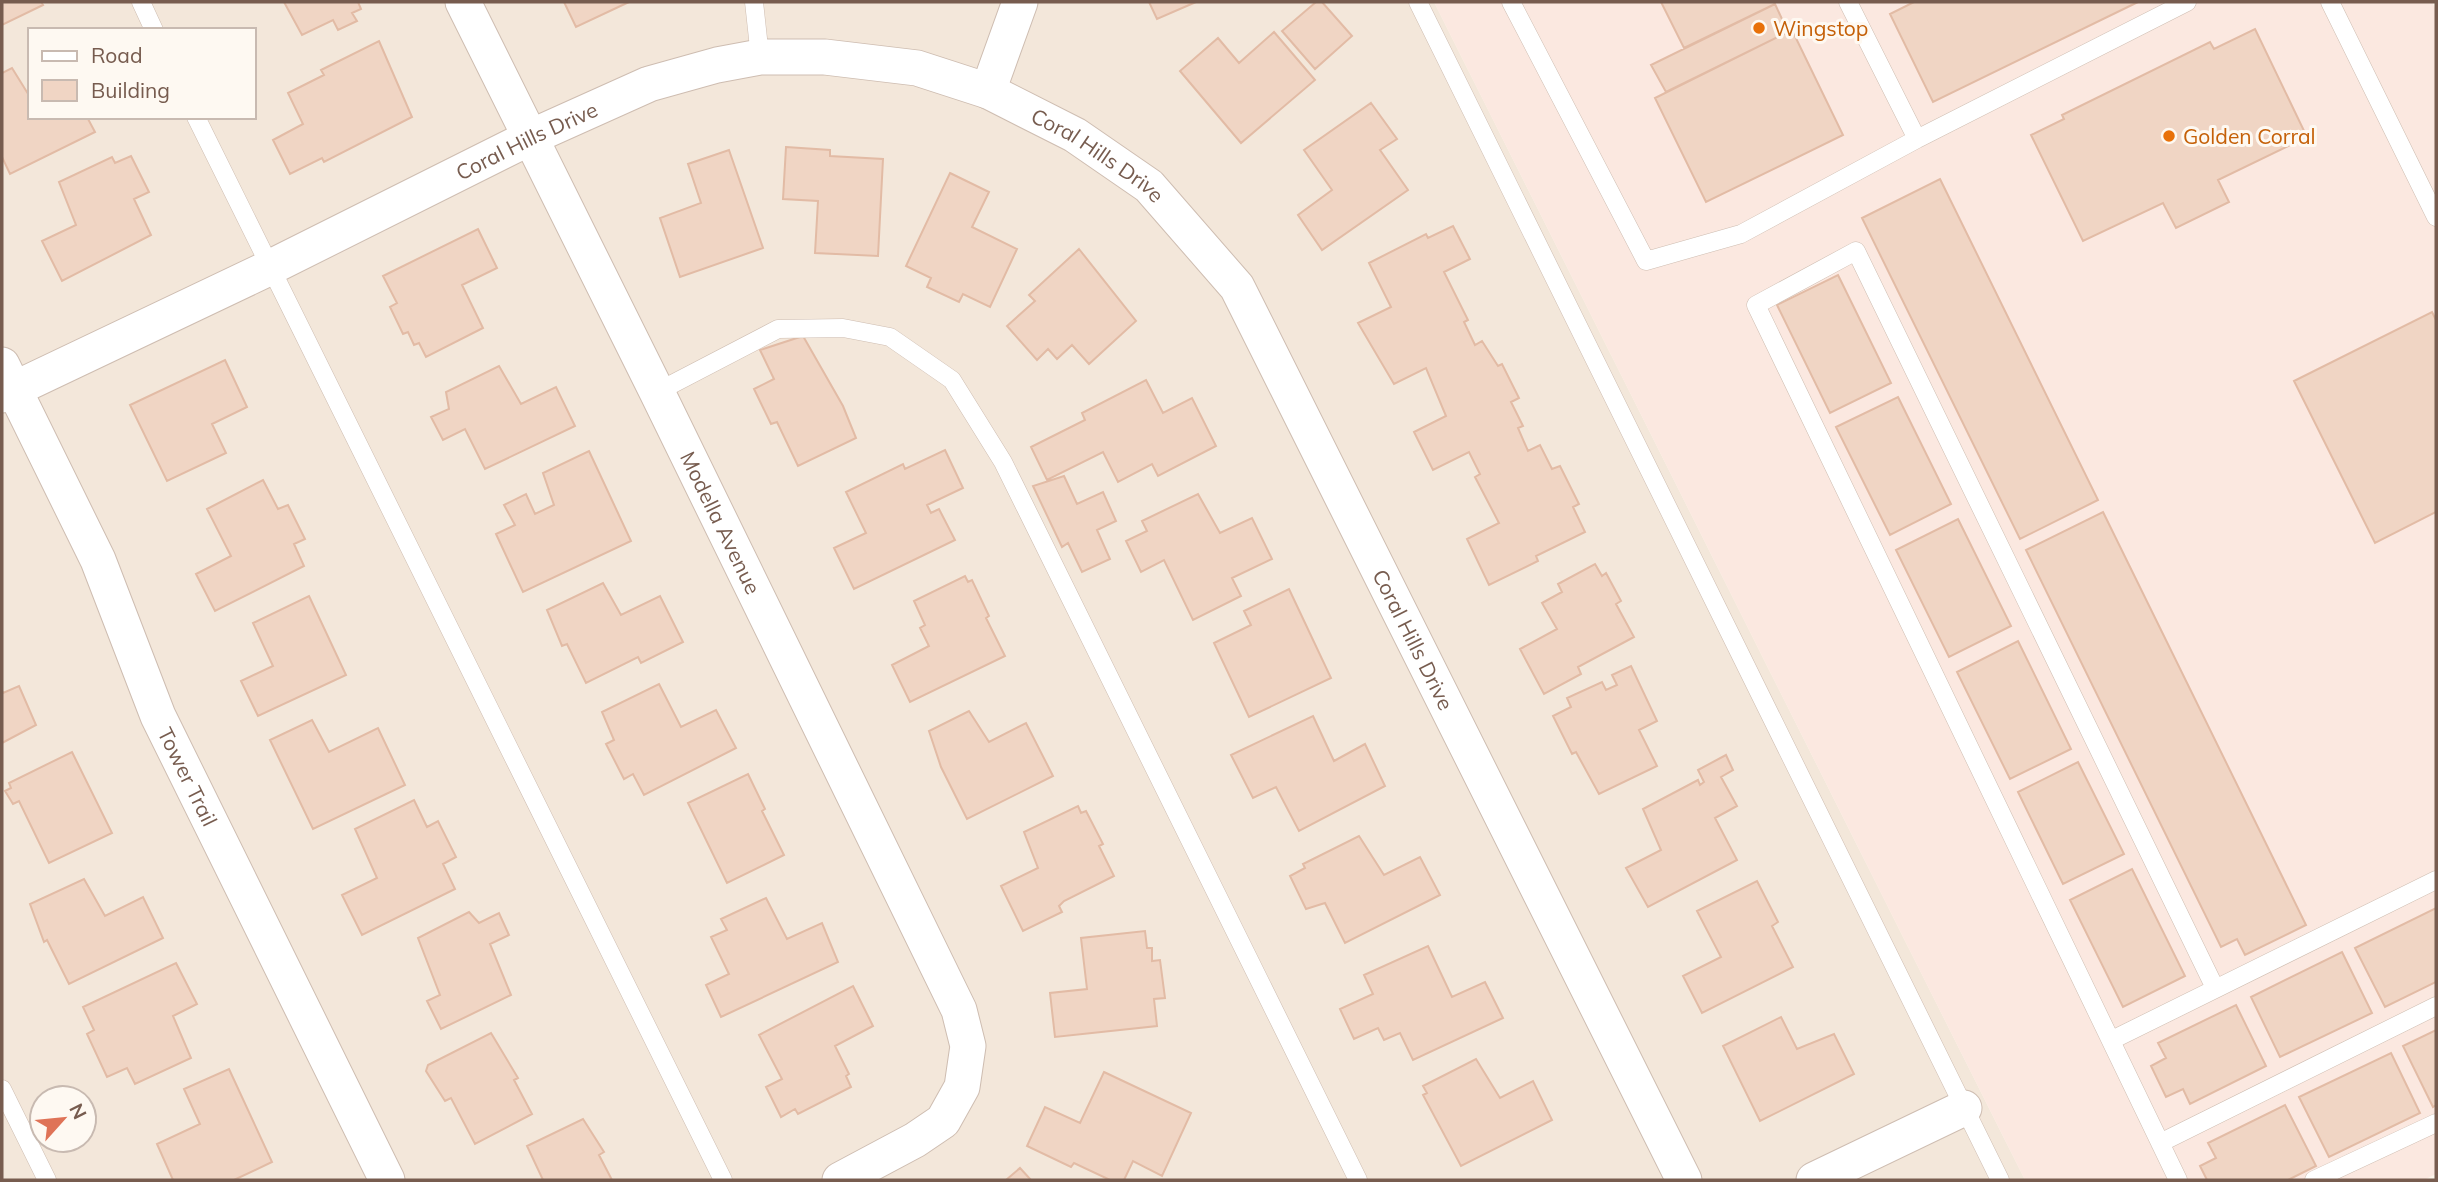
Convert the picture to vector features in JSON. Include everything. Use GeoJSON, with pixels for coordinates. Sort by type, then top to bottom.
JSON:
{"type":"FeatureCollection","features":[{"type":"Feature","properties":{"kind":"street","name":"Modella Avenue"},"geometry":{"type":"LineString","coordinates":[[463,2],[657,392],[958,1010],[968,1046],[962,1087],[943,1121],[915,1140],[840,1180]]}},
{"type":"Feature","properties":{"kind":"street"},"geometry":{"type":"LineString","coordinates":[[988,91],[1020,2]]}},
{"type":"Feature","properties":{"kind":"street","name":"Coral Hills Drive"},"geometry":{"type":"LineString","coordinates":[[6,383],[270,268],[531,137],[649,84],[717,65],[760,57],[825,57],[917,68],[988,91],[1075,135],[1149,186],[1237,288],[1684,1180]]}},
{"type":"Feature","properties":{"kind":"street","name":"Tower Trail"},"geometry":{"type":"LineString","coordinates":[[6,383],[98,560],[158,716],[387,1180]]}},
{"type":"Feature","properties":{"kind":"street"},"geometry":{"type":"LineString","coordinates":[[1814,1180],[1964,1108]]}},
{"type":"Feature","properties":{"kind":"lane"},"geometry":{"type":"LineString","coordinates":[[141,2],[153,28]]}},
{"type":"Feature","properties":{"kind":"lane"},"geometry":{"type":"LineString","coordinates":[[754,2],[760,57]]}},
{"type":"Feature","properties":{"kind":"lane"},"geometry":{"type":"LineString","coordinates":[[1419,2],[2000,1180]]}},
{"type":"Feature","properties":{"kind":"lane"},"geometry":{"type":"LineString","coordinates":[[1511,2],[1646,261],[1741,234],[1917,139],[2187,2]]}},
{"type":"Feature","properties":{"kind":"lane"},"geometry":{"type":"LineString","coordinates":[[1848,2],[1917,139]]}},
{"type":"Feature","properties":{"kind":"lane"},"geometry":{"type":"LineString","coordinates":[[2330,2],[2436,217]]}},
{"type":"Feature","properties":{"kind":"lane"},"geometry":{"type":"LineString","coordinates":[[197,119],[723,1180]]}},
{"type":"Feature","properties":{"kind":"lane"},"geometry":{"type":"LineString","coordinates":[[2178,1180],[1756,305],[1856,251],[2215,988]]}},
{"type":"Feature","properties":{"kind":"lane"},"geometry":{"type":"LineString","coordinates":[[657,392],[778,328],[843,328],[890,337],[952,380],[1003,462],[1358,1180]]}},
{"type":"Feature","properties":{"kind":"lane"},"geometry":{"type":"LineString","coordinates":[[2112,1040],[2436,880]]}},
{"type":"Feature","properties":{"kind":"lane"},"geometry":{"type":"LineString","coordinates":[[2160,1143],[2436,1006]]}},
{"type":"Feature","properties":{"kind":"lane"},"geometry":{"type":"LineString","coordinates":[[2,1089],[47,1180]]}},
{"type":"Feature","properties":{"kind":"lane"},"geometry":{"type":"LineString","coordinates":[[2314,1180],[2436,1124]]}},
{"type":"Feature","properties":{"kind":"shaded area"},"geometry":{"type":"Polygon","coordinates":[[[2,2],[1434,2],[2025,1180],[2,1180],[2,2]]]}},
{"type":"Feature","properties":{"kind":"shaded area"},"geometry":{"type":"Polygon","coordinates":[[[1434,2],[2432,2],[2436,10],[2436,1174],[2424,1180],[2025,1180],[1434,2]]]}},
{"type":"Feature","properties":{"kind":"building"},"geometry":{"type":"Polygon","coordinates":[[[2,2],[41,2],[43,5],[2,25],[2,2]]]}},
{"type":"Feature","properties":{"kind":"building"},"geometry":{"type":"Polygon","coordinates":[[[284,2],[358,2],[361,9],[352,13],[357,21],[338,30],[333,20],[302,35],[284,2]]]}},
{"type":"Feature","properties":{"kind":"building"},"geometry":{"type":"Polygon","coordinates":[[[564,2],[629,2],[576,27],[564,2]]]}},
{"type":"Feature","properties":{"kind":"building"},"geometry":{"type":"Polygon","coordinates":[[[1149,2],[1196,2],[1157,19],[1149,2]]]}},
{"type":"Feature","properties":{"kind":"building"},"geometry":{"type":"Polygon","coordinates":[[[1316,2],[1322,2],[1352,36],[1315,69],[1282,31],[1316,2]]]}},
{"type":"Feature","properties":{"kind":"building"},"geometry":{"type":"Polygon","coordinates":[[[1661,2],[1774,2],[1775,4],[1684,48],[1661,2]]]}},
{"type":"Feature","properties":{"kind":"building"},"geometry":{"type":"Polygon","coordinates":[[[1914,2],[2138,2],[1933,102],[1890,14],[1914,2]]]}},
{"type":"Feature","properties":{"kind":"building"},"geometry":{"type":"Polygon","coordinates":[[[1775,4],[1788,32],[1666,92],[1651,65],[1775,4]]]}},
{"type":"Feature","properties":{"kind":"building","name":"Golden Corral"},"geometry":{"type":"Polygon","coordinates":[[[2255,29],[2307,137],[2218,180],[2229,202],[2176,228],[2163,203],[2083,241],[2031,135],[2064,119],[2062,115],[2210,42],[2214,49],[2255,29]]]}},
{"type":"Feature","properties":{"kind":"building"},"geometry":{"type":"Polygon","coordinates":[[[1792,30],[1843,135],[1706,202],[1655,98],[1792,30]]]}},
{"type":"Feature","properties":{"kind":"building"},"geometry":{"type":"Polygon","coordinates":[[[1274,32],[1315,80],[1241,143],[1180,71],[1218,38],[1239,63],[1274,32]]]}},
{"type":"Feature","properties":{"kind":"building"},"geometry":{"type":"Polygon","coordinates":[[[379,41],[412,117],[324,162],[322,158],[290,174],[273,140],[303,124],[288,93],[324,75],[321,70],[379,41]]]}},
{"type":"Feature","properties":{"kind":"building"},"geometry":{"type":"Polygon","coordinates":[[[12,68],[28,94],[28,119],[88,119],[95,132],[10,174],[2,157],[2,73],[12,68]]]}},
{"type":"Feature","properties":{"kind":"building"},"geometry":{"type":"Polygon","coordinates":[[[1371,103],[1397,139],[1380,150],[1408,190],[1322,250],[1298,215],[1332,190],[1304,150],[1371,103]]]}},
{"type":"Feature","properties":{"kind":"building"},"geometry":{"type":"Polygon","coordinates":[[[786,147],[830,150],[830,156],[883,159],[878,256],[815,253],[818,201],[783,199],[786,147]]]}},
{"type":"Feature","properties":{"kind":"building"},"geometry":{"type":"Polygon","coordinates":[[[729,150],[763,248],[680,277],[660,218],[701,203],[688,164],[729,150]]]}},
{"type":"Feature","properties":{"kind":"building"},"geometry":{"type":"Polygon","coordinates":[[[131,156],[149,192],[134,199],[151,235],[62,281],[42,241],[76,225],[59,182],[112,157],[115,163],[131,156]]]}},
{"type":"Feature","properties":{"kind":"building"},"geometry":{"type":"Polygon","coordinates":[[[950,173],[989,192],[972,227],[1017,249],[990,307],[963,294],[959,302],[927,287],[931,278],[906,266],[950,173]]]}},
{"type":"Feature","properties":{"kind":"building"},"geometry":{"type":"Polygon","coordinates":[[[1940,179],[2098,500],[2020,539],[1862,218],[1940,179]]]}},
{"type":"Feature","properties":{"kind":"building"},"geometry":{"type":"Polygon","coordinates":[[[1453,226],[1470,259],[1444,272],[1468,320],[1464,322],[1475,345],[1482,341],[1498,366],[1502,364],[1519,398],[1511,402],[1523,426],[1518,428],[1528,451],[1540,445],[1552,469],[1560,466],[1579,504],[1573,507],[1585,532],[1536,556],[1538,561],[1489,585],[1467,539],[1499,523],[1475,477],[1480,474],[1469,452],[1433,470],[1414,432],[1446,416],[1426,368],[1394,384],[1358,323],[1391,307],[1369,263],[1426,234],[1428,238],[1453,226]]]}},
{"type":"Feature","properties":{"kind":"building"},"geometry":{"type":"Polygon","coordinates":[[[478,229],[497,268],[462,285],[483,328],[426,357],[419,343],[414,345],[408,332],[403,334],[390,307],[397,303],[383,276],[478,229]]]}},
{"type":"Feature","properties":{"kind":"building"},"geometry":{"type":"Polygon","coordinates":[[[1079,249],[1136,321],[1089,364],[1072,345],[1057,359],[1048,349],[1037,360],[1007,326],[1035,301],[1029,295],[1079,249]]]}},
{"type":"Feature","properties":{"kind":"building"},"geometry":{"type":"Polygon","coordinates":[[[1838,275],[1891,383],[1830,413],[1777,305],[1838,275]]]}},
{"type":"Feature","properties":{"kind":"building"},"geometry":{"type":"Polygon","coordinates":[[[2432,312],[2436,320],[2436,512],[2375,543],[2294,381],[2432,312]]]}},
{"type":"Feature","properties":{"kind":"building"},"geometry":{"type":"Polygon","coordinates":[[[803,336],[843,406],[856,438],[798,466],[777,422],[771,424],[754,389],[774,379],[760,350],[803,336]]]}},
{"type":"Feature","properties":{"kind":"building"},"geometry":{"type":"Polygon","coordinates":[[[225,360],[247,407],[212,424],[226,453],[167,481],[130,405],[225,360]]]}},
{"type":"Feature","properties":{"kind":"building"},"geometry":{"type":"Polygon","coordinates":[[[499,366],[521,404],[556,387],[575,426],[485,469],[465,429],[443,440],[431,417],[449,409],[446,392],[499,366]]]}},
{"type":"Feature","properties":{"kind":"building"},"geometry":{"type":"Polygon","coordinates":[[[1146,380],[1163,413],[1192,398],[1216,446],[1158,476],[1152,464],[1118,482],[1103,452],[1047,480],[1031,447],[1085,420],[1082,413],[1146,380]]]}},
{"type":"Feature","properties":{"kind":"building"},"geometry":{"type":"Polygon","coordinates":[[[1898,397],[1951,504],[1890,535],[1836,427],[1898,397]]]}},
{"type":"Feature","properties":{"kind":"building"},"geometry":{"type":"Polygon","coordinates":[[[945,450],[963,488],[927,505],[931,513],[939,509],[955,540],[854,589],[834,548],[866,533],[846,492],[903,464],[905,469],[945,450]]]}},
{"type":"Feature","properties":{"kind":"building"},"geometry":{"type":"Polygon","coordinates":[[[589,451],[631,541],[523,592],[496,534],[515,525],[504,505],[526,494],[535,514],[554,505],[543,473],[589,451]]]}},
{"type":"Feature","properties":{"kind":"building"},"geometry":{"type":"Polygon","coordinates":[[[1064,476],[1077,504],[1103,492],[1116,521],[1097,530],[1110,559],[1082,572],[1068,543],[1062,547],[1033,486],[1064,476]]]}},
{"type":"Feature","properties":{"kind":"building"},"geometry":{"type":"Polygon","coordinates":[[[263,480],[278,509],[288,505],[305,539],[294,544],[304,566],[215,611],[196,574],[231,556],[207,509],[263,480]]]}},
{"type":"Feature","properties":{"kind":"building"},"geometry":{"type":"Polygon","coordinates":[[[1198,494],[1220,533],[1252,518],[1272,559],[1232,578],[1241,596],[1193,620],[1164,560],[1141,572],[1126,541],[1147,531],[1142,521],[1198,494]]]}},
{"type":"Feature","properties":{"kind":"building"},"geometry":{"type":"Polygon","coordinates":[[[2103,512],[2306,925],[2245,955],[2237,939],[2221,947],[2026,550],[2103,512]]]}},
{"type":"Feature","properties":{"kind":"building"},"geometry":{"type":"Polygon","coordinates":[[[1958,519],[2011,626],[1949,657],[1896,550],[1958,519]]]}},
{"type":"Feature","properties":{"kind":"building"},"geometry":{"type":"Polygon","coordinates":[[[1595,564],[1602,576],[1606,573],[1621,601],[1616,604],[1634,637],[1578,667],[1581,674],[1544,694],[1520,649],[1557,629],[1542,603],[1562,592],[1558,584],[1595,564]]]}},
{"type":"Feature","properties":{"kind":"building"},"geometry":{"type":"Polygon","coordinates":[[[965,576],[968,582],[972,580],[989,616],[986,618],[1005,656],[910,702],[892,665],[929,646],[920,628],[925,625],[914,601],[965,576]]]}},
{"type":"Feature","properties":{"kind":"building"},"geometry":{"type":"Polygon","coordinates":[[[603,583],[621,615],[660,596],[683,642],[641,663],[638,657],[586,683],[567,644],[562,646],[547,610],[603,583]]]}},
{"type":"Feature","properties":{"kind":"building"},"geometry":{"type":"Polygon","coordinates":[[[1289,589],[1331,678],[1249,717],[1214,643],[1251,625],[1244,611],[1289,589]]]}},
{"type":"Feature","properties":{"kind":"building"},"geometry":{"type":"Polygon","coordinates":[[[309,596],[346,675],[258,716],[241,681],[273,666],[253,623],[309,596]]]}},
{"type":"Feature","properties":{"kind":"building"},"geometry":{"type":"Polygon","coordinates":[[[2018,641],[2071,749],[2010,779],[1957,672],[2018,641]]]}},
{"type":"Feature","properties":{"kind":"building"},"geometry":{"type":"Polygon","coordinates":[[[1631,666],[1657,721],[1639,730],[1657,766],[1599,794],[1576,752],[1572,754],[1553,716],[1571,707],[1567,698],[1602,682],[1606,690],[1617,685],[1612,675],[1631,666]]]}},
{"type":"Feature","properties":{"kind":"building"},"geometry":{"type":"Polygon","coordinates":[[[659,684],[681,727],[716,710],[736,748],[644,795],[633,774],[624,779],[606,744],[614,740],[602,712],[659,684]]]}},
{"type":"Feature","properties":{"kind":"building"},"geometry":{"type":"Polygon","coordinates":[[[19,686],[36,725],[2,743],[2,691],[3,693],[19,686]]]}},
{"type":"Feature","properties":{"kind":"building"},"geometry":{"type":"Polygon","coordinates":[[[969,711],[989,742],[1026,723],[1053,776],[967,819],[941,767],[929,731],[969,711]]]}},
{"type":"Feature","properties":{"kind":"building"},"geometry":{"type":"Polygon","coordinates":[[[1313,716],[1334,761],[1365,744],[1385,786],[1299,831],[1276,787],[1253,798],[1231,755],[1313,716]]]}},
{"type":"Feature","properties":{"kind":"building"},"geometry":{"type":"Polygon","coordinates":[[[312,720],[329,752],[378,728],[405,785],[313,829],[270,740],[312,720]]]}},
{"type":"Feature","properties":{"kind":"building"},"geometry":{"type":"Polygon","coordinates":[[[72,752],[112,833],[49,863],[19,801],[13,804],[5,791],[11,788],[9,783],[72,752]]]}},
{"type":"Feature","properties":{"kind":"building"},"geometry":{"type":"Polygon","coordinates":[[[1726,755],[1733,770],[1721,777],[1737,806],[1715,818],[1737,860],[1648,907],[1626,868],[1661,850],[1643,809],[1698,780],[1700,785],[1704,782],[1698,770],[1726,755]]]}},
{"type":"Feature","properties":{"kind":"building"},"geometry":{"type":"Polygon","coordinates":[[[2078,762],[2124,854],[2063,884],[2018,792],[2078,762]]]}},
{"type":"Feature","properties":{"kind":"building"},"geometry":{"type":"Polygon","coordinates":[[[748,774],[765,809],[762,811],[784,855],[727,883],[688,803],[748,774]]]}},
{"type":"Feature","properties":{"kind":"building"},"geometry":{"type":"Polygon","coordinates":[[[414,800],[427,827],[438,821],[456,857],[443,864],[455,889],[362,935],[342,895],[377,878],[355,829],[414,800]]]}},
{"type":"Feature","properties":{"kind":"building"},"geometry":{"type":"Polygon","coordinates":[[[1078,806],[1081,813],[1086,811],[1103,844],[1099,846],[1114,876],[1064,901],[1059,906],[1062,912],[1023,931],[1001,886],[1038,868],[1024,832],[1078,806]]]}},
{"type":"Feature","properties":{"kind":"building"},"geometry":{"type":"Polygon","coordinates":[[[1359,836],[1384,875],[1420,857],[1440,895],[1345,943],[1325,903],[1306,909],[1290,876],[1305,868],[1303,864],[1359,836]]]}},
{"type":"Feature","properties":{"kind":"building"},"geometry":{"type":"Polygon","coordinates":[[[2132,869],[2185,976],[2123,1007],[2070,900],[2132,869]]]}},
{"type":"Feature","properties":{"kind":"building"},"geometry":{"type":"Polygon","coordinates":[[[84,879],[105,916],[143,897],[163,938],[69,984],[47,940],[44,942],[30,904],[84,879]]]}},
{"type":"Feature","properties":{"kind":"building"},"geometry":{"type":"Polygon","coordinates":[[[1757,881],[1778,922],[1772,926],[1793,967],[1702,1013],[1683,976],[1721,957],[1697,911],[1757,881]]]}},
{"type":"Feature","properties":{"kind":"building"},"geometry":{"type":"Polygon","coordinates":[[[766,898],[787,939],[822,923],[838,962],[721,1017],[706,985],[729,974],[711,937],[727,930],[721,919],[766,898]]]}},
{"type":"Feature","properties":{"kind":"building"},"geometry":{"type":"Polygon","coordinates":[[[2436,908],[2436,982],[2385,1007],[2355,948],[2436,908]]]}},
{"type":"Feature","properties":{"kind":"building"},"geometry":{"type":"Polygon","coordinates":[[[469,912],[479,923],[499,913],[509,935],[490,944],[511,995],[441,1029],[427,1001],[440,995],[418,938],[469,912]]]}},
{"type":"Feature","properties":{"kind":"building"},"geometry":{"type":"Polygon","coordinates":[[[1145,931],[1147,948],[1152,948],[1152,961],[1160,960],[1165,998],[1154,999],[1157,1026],[1055,1037],[1050,993],[1087,989],[1081,938],[1145,931]]]}},
{"type":"Feature","properties":{"kind":"building"},"geometry":{"type":"Polygon","coordinates":[[[1428,946],[1452,997],[1485,982],[1503,1018],[1413,1060],[1400,1033],[1384,1040],[1378,1028],[1354,1039],[1340,1009],[1373,994],[1364,975],[1428,946]]]}},
{"type":"Feature","properties":{"kind":"building"},"geometry":{"type":"Polygon","coordinates":[[[2342,952],[2372,1013],[2280,1057],[2251,997],[2342,952]]]}},
{"type":"Feature","properties":{"kind":"building"},"geometry":{"type":"Polygon","coordinates":[[[176,963],[197,1004],[173,1016],[191,1058],[135,1084],[127,1068],[107,1077],[87,1034],[94,1030],[83,1007],[176,963]]]}},
{"type":"Feature","properties":{"kind":"building"},"geometry":{"type":"Polygon","coordinates":[[[853,986],[873,1026],[835,1046],[849,1074],[846,1076],[851,1087],[798,1114],[795,1109],[781,1117],[766,1087],[782,1079],[759,1035],[853,986]]]}},
{"type":"Feature","properties":{"kind":"building"},"geometry":{"type":"Polygon","coordinates":[[[2236,1005],[2266,1066],[2190,1104],[2183,1089],[2166,1097],[2151,1066],[2166,1058],[2158,1043],[2236,1005]]]}},
{"type":"Feature","properties":{"kind":"building"},"geometry":{"type":"Polygon","coordinates":[[[1781,1017],[1797,1049],[1834,1034],[1854,1074],[1760,1121],[1723,1046],[1781,1017]]]}},
{"type":"Feature","properties":{"kind":"building"},"geometry":{"type":"Polygon","coordinates":[[[2436,1030],[2436,1105],[2433,1107],[2403,1046],[2436,1030]]]}},
{"type":"Feature","properties":{"kind":"building"},"geometry":{"type":"Polygon","coordinates":[[[491,1033],[518,1078],[514,1080],[532,1114],[475,1144],[451,1098],[445,1101],[426,1071],[428,1065],[491,1033]]]}},
{"type":"Feature","properties":{"kind":"building"},"geometry":{"type":"Polygon","coordinates":[[[2391,1053],[2420,1113],[2329,1157],[2299,1097],[2391,1053]]]}},
{"type":"Feature","properties":{"kind":"building"},"geometry":{"type":"Polygon","coordinates":[[[1476,1059],[1500,1098],[1533,1081],[1552,1120],[1461,1166],[1423,1095],[1427,1093],[1423,1086],[1476,1059]]]}},
{"type":"Feature","properties":{"kind":"building"},"geometry":{"type":"Polygon","coordinates":[[[229,1069],[272,1162],[234,1180],[173,1180],[157,1144],[200,1124],[184,1089],[229,1069]]]}},
{"type":"Feature","properties":{"kind":"building"},"geometry":{"type":"Polygon","coordinates":[[[1104,1072],[1191,1113],[1162,1176],[1133,1161],[1124,1180],[1110,1180],[1074,1163],[1071,1167],[1027,1146],[1045,1107],[1080,1123],[1104,1072]]]}},
{"type":"Feature","properties":{"kind":"building"},"geometry":{"type":"Polygon","coordinates":[[[2285,1105],[2316,1166],[2288,1180],[2207,1180],[2200,1166],[2216,1158],[2208,1143],[2285,1105]]]}},
{"type":"Feature","properties":{"kind":"building"},"geometry":{"type":"Polygon","coordinates":[[[583,1119],[604,1152],[599,1155],[612,1180],[543,1180],[527,1146],[583,1119]]]}},
{"type":"Feature","properties":{"kind":"building"},"geometry":{"type":"Polygon","coordinates":[[[1020,1168],[1031,1180],[1006,1180],[1020,1168]]]}},
{"type":"Feature","properties":{"kind":"place","name":"Wingstop"},"geometry":{"type":"Point","coordinates":[1759,28]}},
{"type":"Feature","properties":{"kind":"place","name":"Golden Corral"},"geometry":{"type":"Point","coordinates":[2169,136]}}]}
